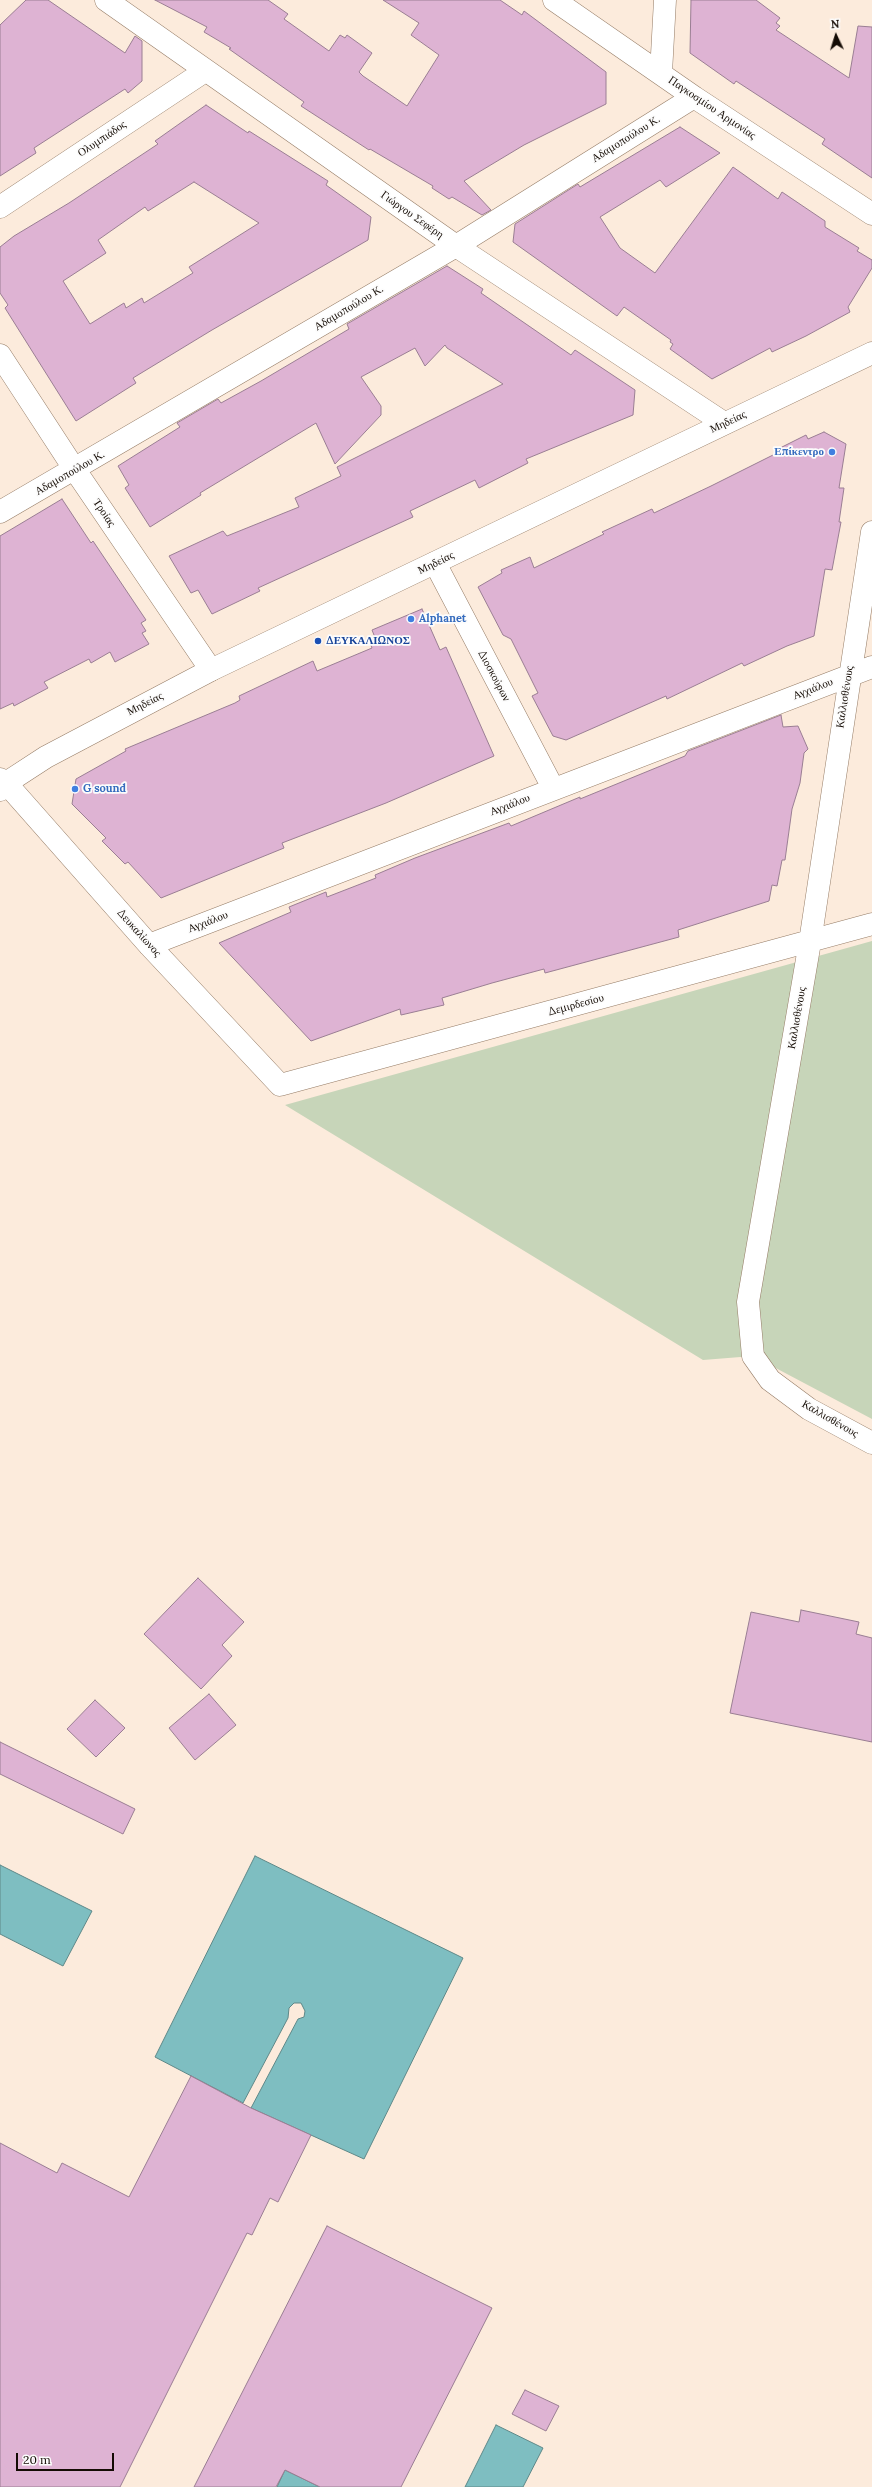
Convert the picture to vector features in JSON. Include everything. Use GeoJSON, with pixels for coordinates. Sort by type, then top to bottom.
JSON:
{"type":"FeatureCollection","features":[{"type":"Feature","properties":{"kind":"street","name":"Γιώργου Σεφέρη"},"geometry":{"type":"LineString","coordinates":[[106,0],[456,246],[724,423]]}},
{"type":"Feature","properties":{"kind":"street","name":"Παγκοσμίου Αρμονίας"},"geometry":{"type":"LineString","coordinates":[[554,0],[694,97],[872,214]]}},
{"type":"Feature","properties":{"kind":"street"},"geometry":{"type":"LineString","coordinates":[[661,73],[665,0]]}},
{"type":"Feature","properties":{"kind":"street","name":"Ολυμπιάδος"},"geometry":{"type":"LineString","coordinates":[[0,207],[205,71]]}},
{"type":"Feature","properties":{"kind":"street","name":"Αδαμοπούλου Κ."},"geometry":{"type":"LineString","coordinates":[[0,512],[75,470],[456,246],[694,97]]}},
{"type":"Feature","properties":{"kind":"street","name":"Μηδείας"},"geometry":{"type":"LineString","coordinates":[[2,784],[46,757],[212,670],[724,423],[872,354]]}},
{"type":"Feature","properties":{"kind":"street","name":"Τροίας"},"geometry":{"type":"LineString","coordinates":[[0,355],[75,470],[212,670]]}},
{"type":"Feature","properties":{"kind":"street","name":"Καλλισθένους"},"geometry":{"type":"LineString","coordinates":[[872,532],[848,676],[810,942],[748,1302],[753,1356],[770,1380],[809,1409],[872,1443]]}},
{"type":"Feature","properties":{"kind":"street","name":"Διοσκούρων"},"geometry":{"type":"LineString","coordinates":[[435,563],[553,788]]}},
{"type":"Feature","properties":{"kind":"street","name":"Αγχιάλου"},"geometry":{"type":"LineString","coordinates":[[149,945],[553,788],[872,667]]}},
{"type":"Feature","properties":{"kind":"street","name":"Δευκαλίωνος"},"geometry":{"type":"LineString","coordinates":[[2,784],[149,945],[280,1085]]}},
{"type":"Feature","properties":{"kind":"street","name":"Δεμιρδεσίου"},"geometry":{"type":"LineString","coordinates":[[280,1085],[872,924]]}},
{"type":"Feature","properties":{"kind":"green space"},"geometry":{"type":"Polygon","coordinates":[[[872,941],[872,1419],[753,1356],[703,1360],[285,1105],[872,941]]]}},
{"type":"Feature","properties":{"kind":"water"},"geometry":{"type":"Polygon","coordinates":[[[255,1856],[463,1958],[364,2159],[251,2108],[298,2019],[304,2017],[305,2011],[301,2003],[294,2003],[289,2008],[288,2018],[243,2103],[155,2057],[255,1856]]]}},
{"type":"Feature","properties":{"kind":"water"},"geometry":{"type":"Polygon","coordinates":[[[0,1865],[92,1911],[63,1966],[0,1934],[0,1865]]]}},
{"type":"Feature","properties":{"kind":"water"},"geometry":{"type":"Polygon","coordinates":[[[496,2425],[543,2448],[523,2487],[465,2487],[496,2425]]]}},
{"type":"Feature","properties":{"kind":"water"},"geometry":{"type":"Polygon","coordinates":[[[285,2470],[320,2487],[277,2487],[285,2470]]]}},
{"type":"Feature","properties":{"kind":"building"},"geometry":{"type":"Polygon","coordinates":[[[26,0],[48,0],[125,53],[135,36],[142,41],[142,81],[128,93],[125,89],[34,148],[36,153],[0,176],[0,25],[26,0]]]}},
{"type":"Feature","properties":{"kind":"building"},"geometry":{"type":"Polygon","coordinates":[[[155,0],[268,0],[288,14],[284,19],[329,51],[340,35],[345,38],[347,35],[372,53],[359,72],[407,106],[439,55],[411,35],[419,23],[383,0],[500,0],[522,15],[524,11],[606,72],[606,104],[524,145],[464,181],[491,210],[482,215],[452,197],[449,199],[432,188],[433,186],[370,149],[369,150],[301,106],[304,102],[229,49],[231,48],[204,32],[207,27],[155,0]]]}},
{"type":"Feature","properties":{"kind":"building"},"geometry":{"type":"Polygon","coordinates":[[[691,0],[756,0],[780,18],[776,23],[780,26],[776,30],[849,78],[858,26],[872,27],[872,178],[822,144],[825,139],[736,81],[734,84],[690,53],[691,0]]]}},
{"type":"Feature","properties":{"kind":"building"},"geometry":{"type":"Polygon","coordinates":[[[206,105],[248,133],[249,131],[328,181],[326,185],[371,217],[368,240],[212,330],[133,378],[136,383],[76,421],[5,308],[8,305],[0,293],[0,247],[14,236],[69,203],[158,144],[155,141],[206,105]],[[194,182],[148,211],[145,207],[98,240],[106,253],[63,281],[90,324],[124,303],[126,308],[142,298],[144,303],[193,273],[189,267],[259,223],[194,182]]]}},
{"type":"Feature","properties":{"kind":"building"},"geometry":{"type":"Polygon","coordinates":[[[680,127],[720,153],[666,187],[660,180],[600,217],[620,248],[655,273],[733,167],[778,199],[782,192],[825,221],[825,227],[859,248],[857,251],[872,260],[872,268],[848,307],[850,312],[806,336],[772,352],[770,348],[712,379],[670,349],[673,344],[670,342],[671,340],[624,307],[617,316],[513,242],[515,224],[578,184],[580,187],[680,127]]]}},
{"type":"Feature","properties":{"kind":"building"},"geometry":{"type":"Polygon","coordinates":[[[447,266],[483,289],[481,293],[571,355],[575,350],[635,390],[633,415],[526,459],[528,463],[479,488],[475,480],[410,511],[413,517],[258,588],[260,591],[212,614],[198,590],[191,593],[169,556],[223,531],[227,536],[299,507],[295,498],[341,476],[337,467],[503,384],[447,348],[445,345],[425,366],[415,348],[361,377],[381,406],[381,415],[335,464],[316,423],[200,493],[201,495],[150,527],[125,488],[129,485],[118,466],[180,427],[177,423],[218,399],[221,403],[261,381],[349,329],[347,324],[447,266]]]}},
{"type":"Feature","properties":{"kind":"building"},"geometry":{"type":"Polygon","coordinates":[[[824,432],[846,444],[839,488],[844,488],[839,522],[841,522],[832,570],[825,569],[814,636],[787,646],[744,666],[742,663],[667,699],[666,696],[566,740],[553,736],[532,696],[538,693],[511,639],[503,635],[478,587],[502,573],[501,570],[530,557],[534,568],[604,534],[602,532],[652,509],[654,513],[711,486],[781,451],[780,448],[806,435],[808,439],[824,432]]]}},
{"type":"Feature","properties":{"kind":"building"},"geometry":{"type":"Polygon","coordinates":[[[62,499],[91,543],[93,541],[146,620],[141,623],[146,631],[142,633],[149,644],[115,662],[110,652],[91,663],[89,659],[44,682],[48,688],[14,706],[13,703],[0,709],[0,536],[62,499]]]}},
{"type":"Feature","properties":{"kind":"building"},"geometry":{"type":"Polygon","coordinates":[[[422,609],[440,650],[446,647],[494,756],[386,803],[282,843],[284,848],[161,898],[128,862],[125,864],[102,841],[106,838],[72,804],[76,779],[126,751],[125,749],[235,703],[240,700],[239,696],[313,661],[317,671],[372,648],[370,643],[376,640],[372,630],[422,609]]]}},
{"type":"Feature","properties":{"kind":"building"},"geometry":{"type":"Polygon","coordinates":[[[781,715],[783,727],[798,726],[808,749],[804,753],[800,783],[792,809],[785,860],[782,860],[777,886],[772,885],[769,901],[678,930],[679,937],[545,973],[544,969],[492,983],[442,998],[444,1005],[401,1015],[400,1009],[311,1041],[219,943],[291,912],[289,907],[326,892],[327,897],[376,878],[375,875],[415,858],[509,823],[511,826],[685,756],[688,751],[781,715]]]}},
{"type":"Feature","properties":{"kind":"building"},"geometry":{"type":"Polygon","coordinates":[[[198,1578],[244,1622],[222,1645],[232,1656],[201,1689],[144,1634],[198,1578]]]}},
{"type":"Feature","properties":{"kind":"building"},"geometry":{"type":"Polygon","coordinates":[[[801,1610],[859,1622],[856,1634],[872,1638],[872,1742],[730,1713],[751,1612],[799,1622],[801,1610]]]}},
{"type":"Feature","properties":{"kind":"building"},"geometry":{"type":"Polygon","coordinates":[[[209,1694],[236,1725],[195,1760],[169,1728],[209,1694]]]}},
{"type":"Feature","properties":{"kind":"building"},"geometry":{"type":"Polygon","coordinates":[[[95,1700],[125,1728],[96,1757],[67,1729],[95,1700]]]}},
{"type":"Feature","properties":{"kind":"building"},"geometry":{"type":"Polygon","coordinates":[[[0,1742],[135,1809],[123,1834],[0,1774],[0,1742]]]}},
{"type":"Feature","properties":{"kind":"building"},"geometry":{"type":"Polygon","coordinates":[[[191,2076],[251,2108],[311,2135],[278,2202],[270,2198],[252,2235],[247,2233],[120,2487],[0,2487],[0,2143],[57,2173],[62,2163],[129,2197],[191,2076]]]}},
{"type":"Feature","properties":{"kind":"building"},"geometry":{"type":"Polygon","coordinates":[[[327,2226],[492,2308],[401,2487],[320,2487],[285,2470],[276,2487],[194,2487],[327,2226]]]}},
{"type":"Feature","properties":{"kind":"building"},"geometry":{"type":"Polygon","coordinates":[[[525,2390],[559,2406],[546,2431],[512,2414],[525,2390]]]}},
{"type":"Feature","properties":{"kind":"place","name":"Επίκεντρο"},"geometry":{"type":"Point","coordinates":[832,452]}},
{"type":"Feature","properties":{"kind":"place","name":"Alphanet"},"geometry":{"type":"Point","coordinates":[411,619]}},
{"type":"Feature","properties":{"kind":"place","name":"ΔΕΥΚΑΛΙΩΝΟΣ"},"geometry":{"type":"Point","coordinates":[318,641]}},
{"type":"Feature","properties":{"kind":"place","name":"G sound"},"geometry":{"type":"Point","coordinates":[75,789]}}]}
